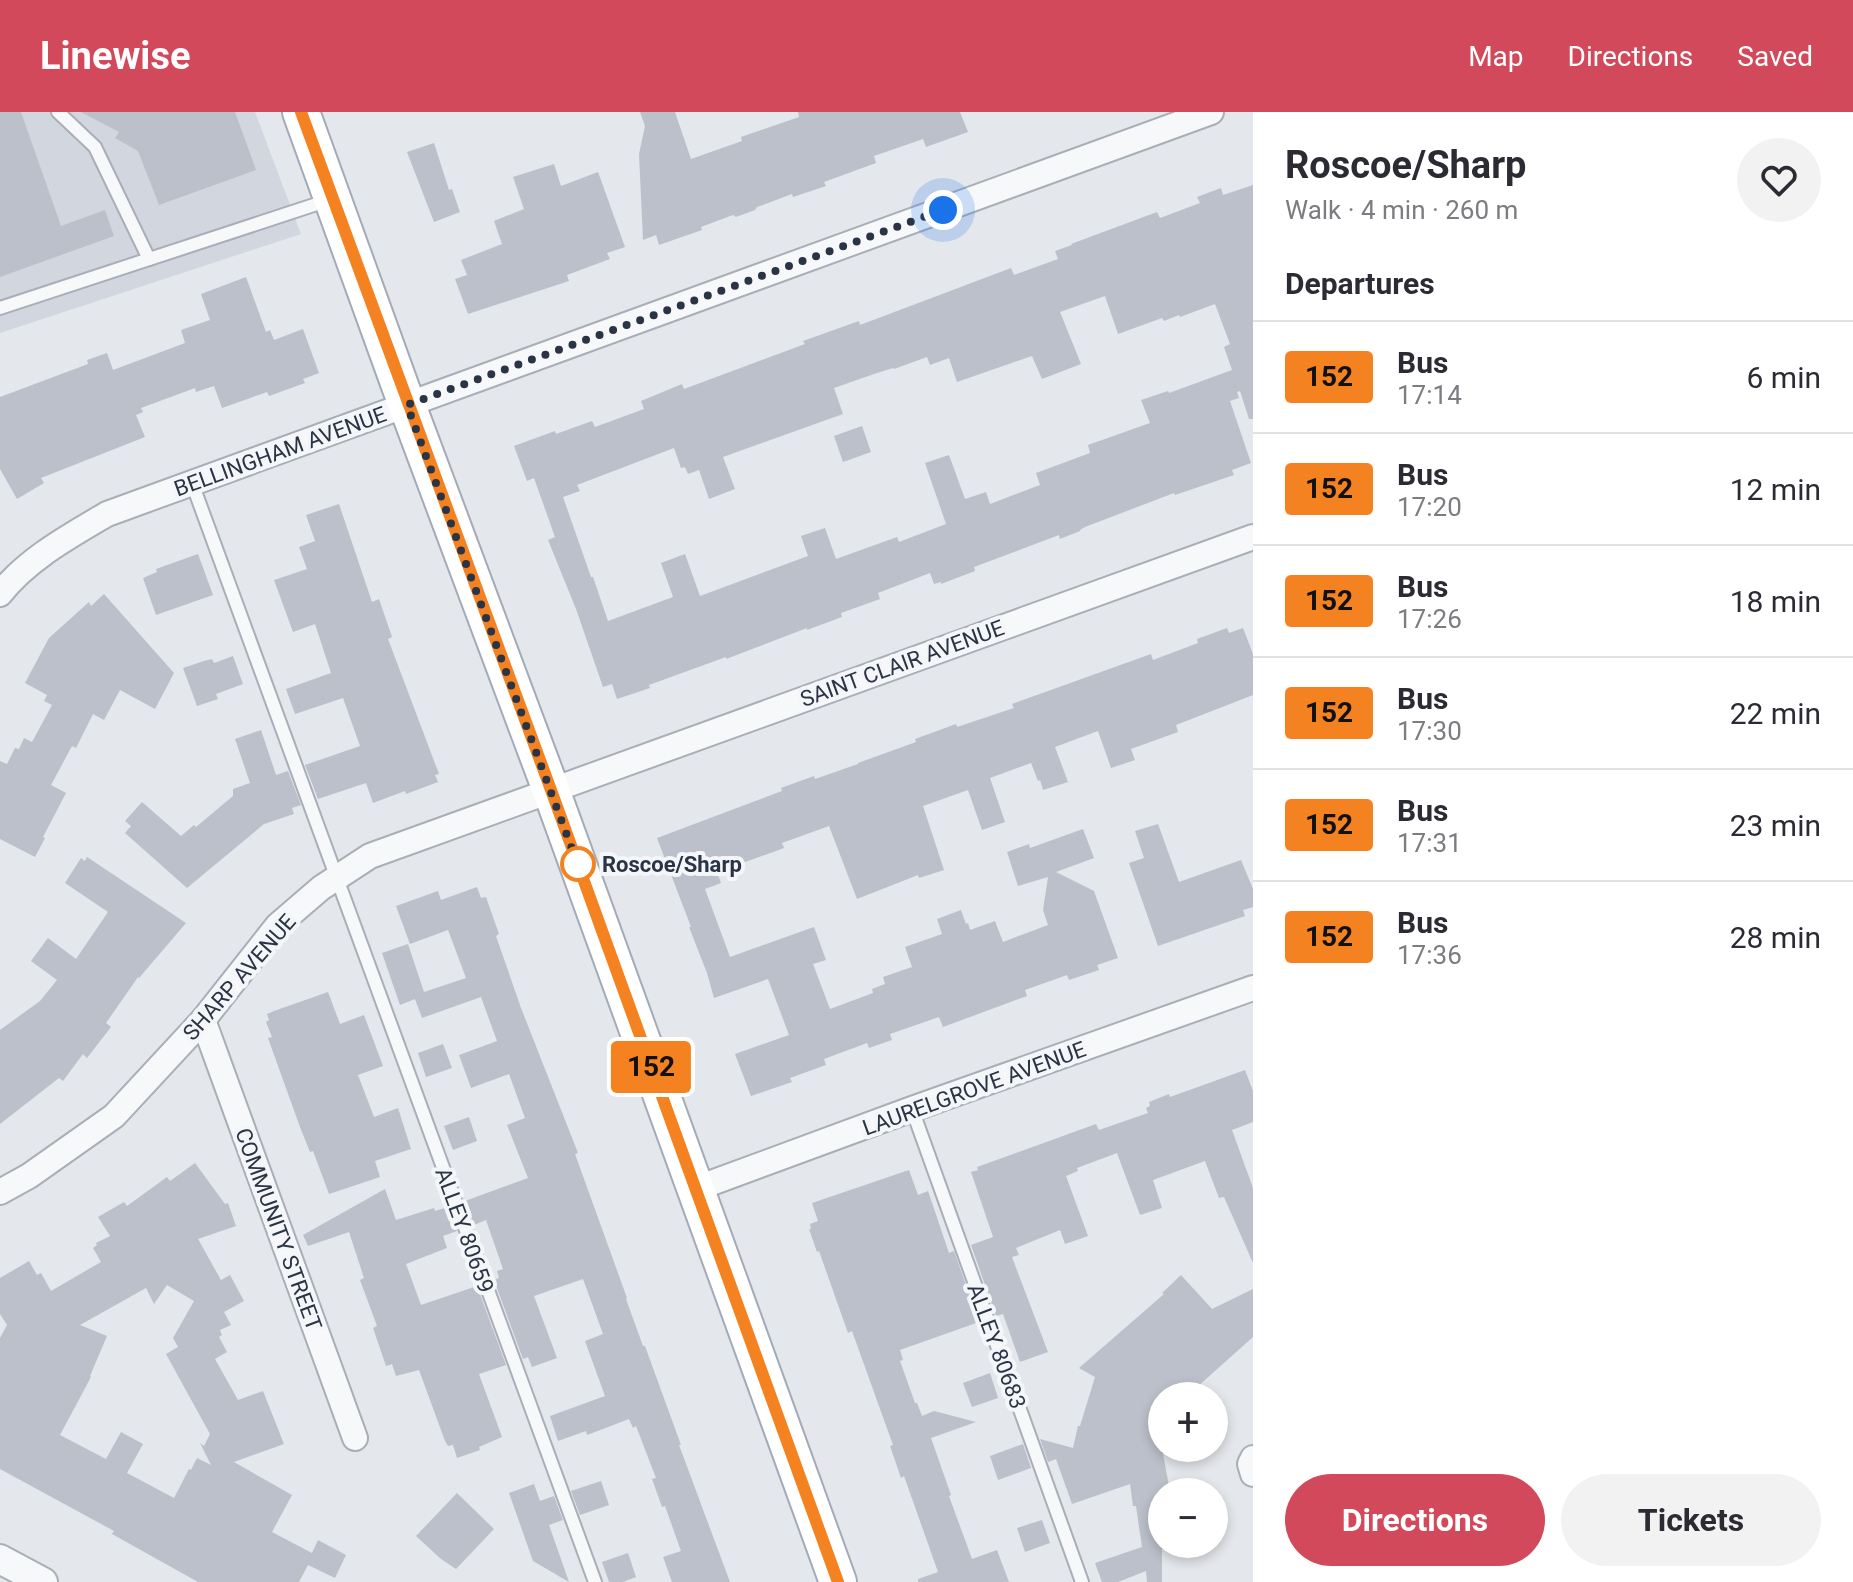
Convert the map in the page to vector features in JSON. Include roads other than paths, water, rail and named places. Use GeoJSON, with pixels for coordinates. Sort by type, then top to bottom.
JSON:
{"type":"FeatureCollection","features":[{"type":"Feature","properties":{"kind":"main road"},"geometry":{"type":"LineString","coordinates":[[301,112],[838,1582]]}},
{"type":"Feature","properties":{"kind":"street","name":"BELLINGHAM AVENUE"},"geometry":{"type":"LineString","coordinates":[[0,594],[41,556],[107,514],[1211,112]]}},
{"type":"Feature","properties":{"kind":"street","name":"SAINT CLAIR AVENUE"},"geometry":{"type":"LineString","coordinates":[[551,790],[1253,537]]}},
{"type":"Feature","properties":{"kind":"street","name":"SHARP AVENUE"},"geometry":{"type":"LineString","coordinates":[[0,1192],[29,1176],[114,1116],[203,1020],[278,925],[321,888],[370,856],[551,790]]}},
{"type":"Feature","properties":{"kind":"street","name":"LAURELGROVE AVENUE"},"geometry":{"type":"LineString","coordinates":[[695,1189],[1253,988]]}},
{"type":"Feature","properties":{"kind":"street","name":"COMMUNITY STREET"},"geometry":{"type":"LineString","coordinates":[[203,1020],[355,1438]]}},
{"type":"Feature","properties":{"kind":"street"},"geometry":{"type":"LineString","coordinates":[[1253,1458],[1250,1464],[1253,1474]]}},
{"type":"Feature","properties":{"kind":"street"},"geometry":{"type":"LineString","coordinates":[[0,1559],[43,1582]]}},
{"type":"Feature","properties":{"kind":"lane"},"geometry":{"type":"LineString","coordinates":[[58,112],[95,147],[149,259]]}},
{"type":"Feature","properties":{"kind":"lane"},"geometry":{"type":"LineString","coordinates":[[0,308],[332,199]]}},
{"type":"Feature","properties":{"kind":"lane","name":"ALLEY 80659"},"geometry":{"type":"LineString","coordinates":[[192,483],[595,1582]]}},
{"type":"Feature","properties":{"kind":"lane","name":"ALLEY 80683"},"geometry":{"type":"LineString","coordinates":[[912,1109],[1082,1582]]}},
{"type":"Feature","properties":{"kind":"place","name":"Roscoe/Sharp"},"geometry":{"type":"Point","coordinates":[578,864]}}]}
